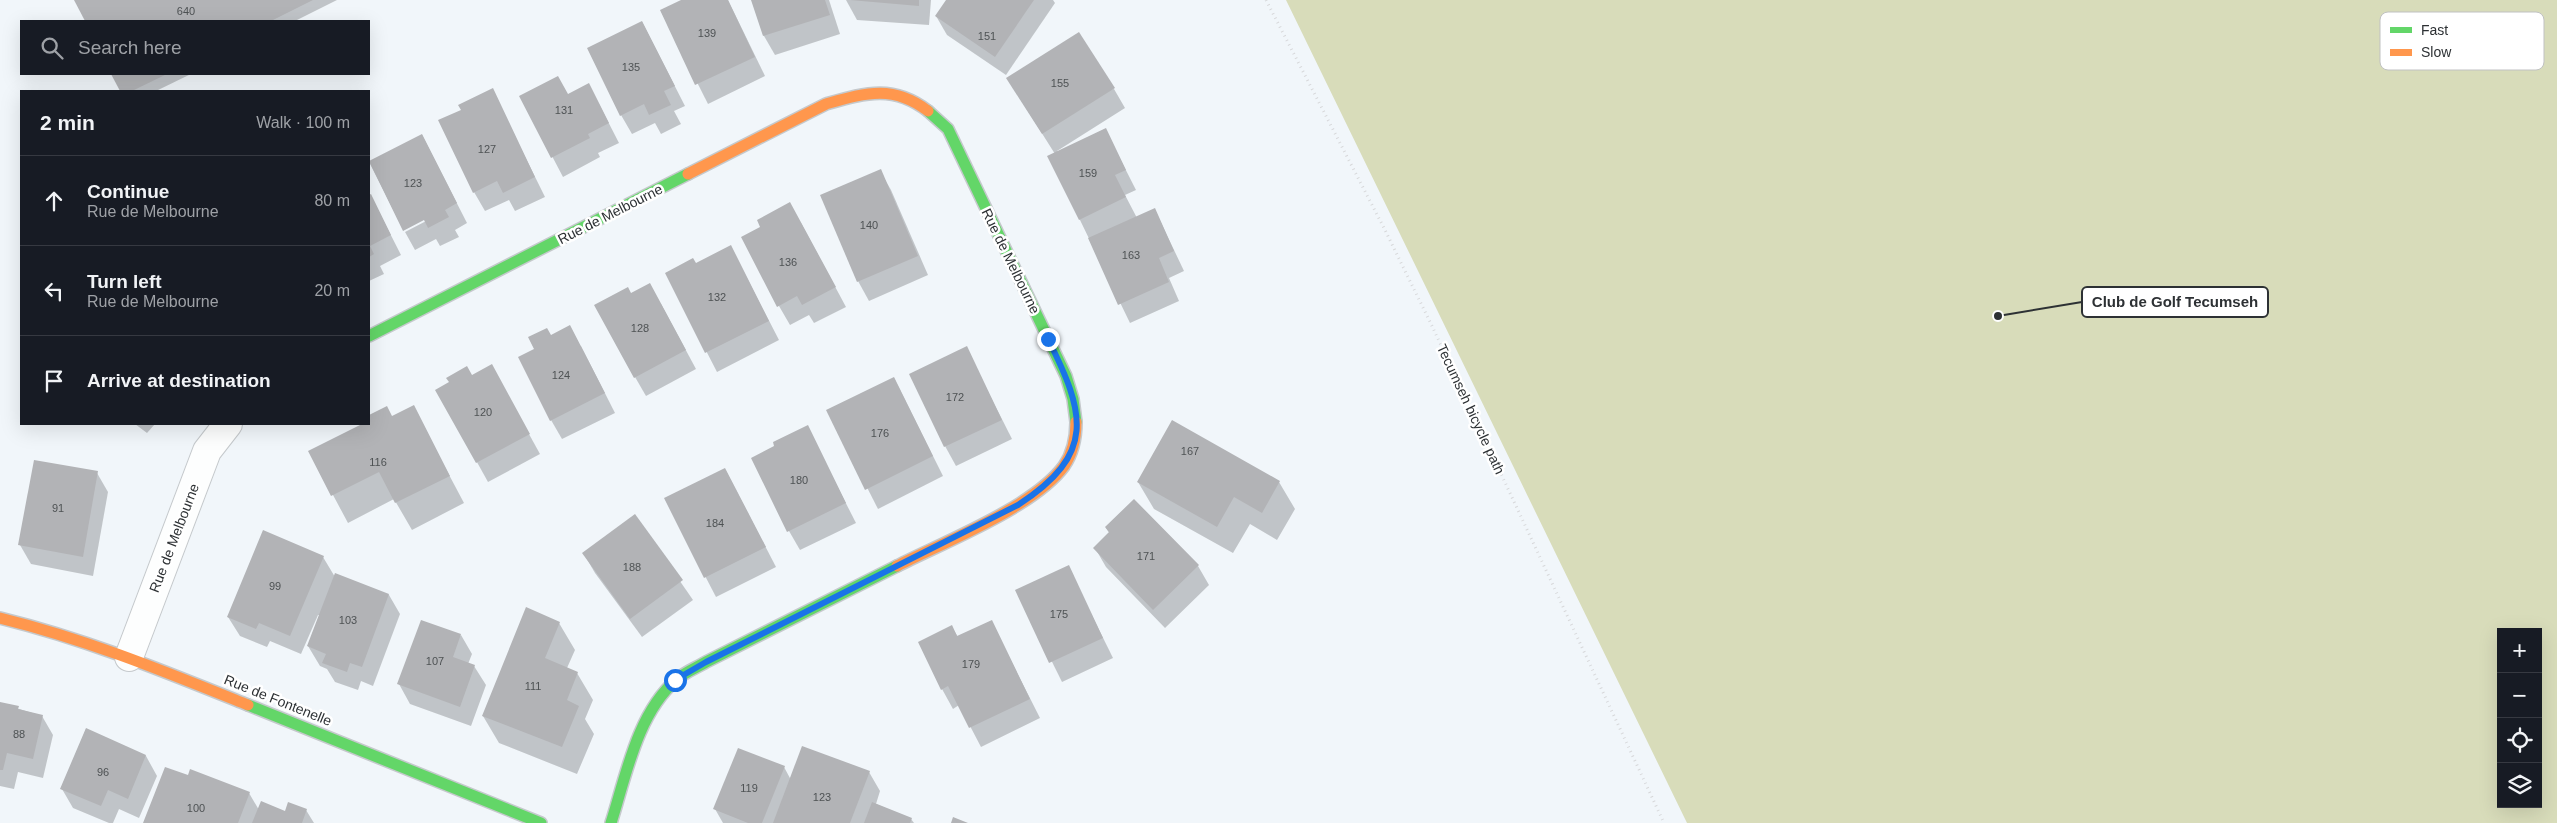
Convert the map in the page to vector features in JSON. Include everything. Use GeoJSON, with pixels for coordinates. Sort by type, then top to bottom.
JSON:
{"type":"FeatureCollection","features":[{"type":"Feature","properties":{"kind":"street","name":"Rue de Melbourne"},"geometry":{"type":"LineString","coordinates":[[370,335],[826,104],[861,94],[884,92],[908,97],[929,110],[948,129],[1066,376],[1074,399],[1078,424],[1073,449],[1060,472],[1043,489],[1018,505],[706,662],[675,680],[659,697],[647,719],[612,823]]}},
{"type":"Feature","properties":{"kind":"street","name":"Rue de Melbourne"},"geometry":{"type":"LineString","coordinates":[[129,657],[208,451],[227,425]]}},
{"type":"Feature","properties":{"kind":"street","name":"Rue de Fontenelle"},"geometry":{"type":"LineString","coordinates":[[0,618],[46,629],[129,657],[541,823]]}},
{"type":"Feature","properties":{"kind":"path","name":"Tecumseh bicycle path"},"geometry":{"type":"LineString","coordinates":[[1266,0],[1419,300],[1594,668],[1664,823]]}},
{"type":"Feature","properties":{"kind":"green space"},"geometry":{"type":"Polygon","coordinates":[[[1286,0],[2557,0],[2557,823],[1687,823],[1286,0]]]}},
{"type":"Feature","properties":{"kind":"building"},"geometry":{"type":"Polygon","coordinates":[[[74,0],[313,0],[273,20],[84,20],[74,0]]]}},
{"type":"Feature","properties":{"kind":"building"},"geometry":{"type":"Polygon","coordinates":[[[681,0],[728,0],[755,57],[695,85],[660,10],[681,0]]]}},
{"type":"Feature","properties":{"kind":"building"},"geometry":{"type":"Polygon","coordinates":[[[751,0],[825,0],[830,15],[763,36],[751,0]]]}},
{"type":"Feature","properties":{"kind":"building"},"geometry":{"type":"Polygon","coordinates":[[[850,0],[919,0],[919,6],[850,0]]]}},
{"type":"Feature","properties":{"kind":"building"},"geometry":{"type":"Polygon","coordinates":[[[946,0],[1034,0],[995,57],[935,16],[946,0]]]}},
{"type":"Feature","properties":{"kind":"building"},"geometry":{"type":"Polygon","coordinates":[[[642,21],[675,86],[664,91],[671,105],[649,115],[644,104],[620,116],[587,48],[642,21]]]}},
{"type":"Feature","properties":{"kind":"building"},"geometry":{"type":"Polygon","coordinates":[[[1079,32],[1115,88],[1042,134],[1006,78],[1079,32]]]}},
{"type":"Feature","properties":{"kind":"building"},"geometry":{"type":"Polygon","coordinates":[[[112,75],[165,75],[134,90],[119,90],[112,75]]]}},
{"type":"Feature","properties":{"kind":"building"},"geometry":{"type":"Polygon","coordinates":[[[558,76],[568,94],[589,83],[609,123],[588,134],[590,138],[551,158],[519,96],[558,76]]]}},
{"type":"Feature","properties":{"kind":"building"},"geometry":{"type":"Polygon","coordinates":[[[493,88],[535,177],[503,193],[497,181],[473,193],[438,120],[461,110],[458,105],[493,88]]]}},
{"type":"Feature","properties":{"kind":"building"},"geometry":{"type":"Polygon","coordinates":[[[1106,128],[1126,170],[1115,175],[1126,197],[1079,220],[1047,156],[1106,128]]]}},
{"type":"Feature","properties":{"kind":"building"},"geometry":{"type":"Polygon","coordinates":[[[422,134],[457,203],[445,210],[449,217],[428,228],[424,220],[403,231],[370,160],[422,134]]]}},
{"type":"Feature","properties":{"kind":"building"},"geometry":{"type":"Polygon","coordinates":[[[881,169],[918,256],[857,282],[820,195],[881,169]]]}},
{"type":"Feature","properties":{"kind":"building"},"geometry":{"type":"Polygon","coordinates":[[[370,194],[391,235],[370,246],[370,194]]]}},
{"type":"Feature","properties":{"kind":"building"},"geometry":{"type":"Polygon","coordinates":[[[790,202],[836,287],[802,305],[797,296],[777,307],[741,237],[760,227],[757,220],[790,202]]]}},
{"type":"Feature","properties":{"kind":"building"},"geometry":{"type":"Polygon","coordinates":[[[1155,208],[1174,251],[1159,258],[1169,282],[1118,305],[1088,238],[1155,208]]]}},
{"type":"Feature","properties":{"kind":"building"},"geometry":{"type":"Polygon","coordinates":[[[731,245],[769,321],[705,353],[665,273],[693,258],[696,263],[731,245]]]}},
{"type":"Feature","properties":{"kind":"building"},"geometry":{"type":"Polygon","coordinates":[[[370,246],[374,254],[370,256],[370,246]]]}},
{"type":"Feature","properties":{"kind":"building"},"geometry":{"type":"Polygon","coordinates":[[[650,283],[686,350],[634,378],[594,305],[628,287],[631,293],[650,283]]]}},
{"type":"Feature","properties":{"kind":"building"},"geometry":{"type":"Polygon","coordinates":[[[570,325],[605,393],[550,421],[518,357],[534,349],[528,337],[547,328],[551,335],[570,325]]]}},
{"type":"Feature","properties":{"kind":"building"},"geometry":{"type":"Polygon","coordinates":[[[967,346],[1002,420],[944,447],[909,374],[967,346]]]}},
{"type":"Feature","properties":{"kind":"building"},"geometry":{"type":"Polygon","coordinates":[[[492,364],[530,434],[476,463],[435,390],[449,382],[446,378],[467,366],[472,375],[492,364]]]}},
{"type":"Feature","properties":{"kind":"building"},"geometry":{"type":"Polygon","coordinates":[[[894,377],[933,456],[865,490],[826,410],[894,377]]]}},
{"type":"Feature","properties":{"kind":"building"},"geometry":{"type":"Polygon","coordinates":[[[414,405],[450,476],[395,503],[379,472],[331,496],[308,451],[360,425],[370,425],[370,414],[387,406],[392,416],[414,405]]]}},
{"type":"Feature","properties":{"kind":"building"},"geometry":{"type":"Polygon","coordinates":[[[1172,420],[1280,481],[1262,513],[1234,497],[1217,527],[1137,482],[1172,420]]]}},
{"type":"Feature","properties":{"kind":"building"},"geometry":{"type":"Polygon","coordinates":[[[808,425],[846,503],[787,532],[751,458],[774,446],[773,442],[808,425]]]}},
{"type":"Feature","properties":{"kind":"building"},"geometry":{"type":"Polygon","coordinates":[[[34,460],[98,471],[83,557],[18,545],[34,460]]]}},
{"type":"Feature","properties":{"kind":"building"},"geometry":{"type":"Polygon","coordinates":[[[725,468],[766,547],[704,578],[664,498],[725,468]]]}},
{"type":"Feature","properties":{"kind":"building"},"geometry":{"type":"Polygon","coordinates":[[[1134,499],[1199,565],[1153,610],[1093,548],[1109,532],[1105,527],[1134,499]]]}},
{"type":"Feature","properties":{"kind":"building"},"geometry":{"type":"Polygon","coordinates":[[[635,514],[683,580],[630,619],[582,553],[635,514]]]}},
{"type":"Feature","properties":{"kind":"building"},"geometry":{"type":"Polygon","coordinates":[[[263,530],[324,556],[290,636],[259,623],[256,629],[227,617],[263,530]]]}},
{"type":"Feature","properties":{"kind":"building"},"geometry":{"type":"Polygon","coordinates":[[[1069,565],[1103,638],[1049,663],[1015,590],[1069,565]]]}},
{"type":"Feature","properties":{"kind":"building"},"geometry":{"type":"Polygon","coordinates":[[[335,573],[389,594],[362,667],[350,663],[347,672],[322,663],[326,654],[307,646],[335,573]]]}},
{"type":"Feature","properties":{"kind":"building"},"geometry":{"type":"Polygon","coordinates":[[[526,607],[560,622],[545,658],[578,672],[567,700],[579,706],[562,747],[482,716],[526,607]]]}},
{"type":"Feature","properties":{"kind":"building"},"geometry":{"type":"Polygon","coordinates":[[[421,620],[461,634],[453,657],[475,665],[460,707],[397,684],[421,620]]]}},
{"type":"Feature","properties":{"kind":"building"},"geometry":{"type":"Polygon","coordinates":[[[992,620],[1030,699],[969,728],[948,686],[941,690],[918,642],[952,625],[957,636],[992,620]]]}},
{"type":"Feature","properties":{"kind":"building"},"geometry":{"type":"Polygon","coordinates":[[[0,702],[19,706],[18,709],[43,715],[33,759],[7,753],[3,770],[0,770],[0,702]]]}},
{"type":"Feature","properties":{"kind":"building"},"geometry":{"type":"Polygon","coordinates":[[[86,728],[146,755],[128,799],[108,790],[101,806],[60,789],[86,728]]]}},
{"type":"Feature","properties":{"kind":"building"},"geometry":{"type":"Polygon","coordinates":[[[802,746],[870,771],[850,823],[773,823],[802,746]]]}},
{"type":"Feature","properties":{"kind":"building"},"geometry":{"type":"Polygon","coordinates":[[[738,748],[785,766],[762,823],[748,823],[713,809],[738,748]]]}},
{"type":"Feature","properties":{"kind":"building"},"geometry":{"type":"Polygon","coordinates":[[[165,767],[188,775],[190,769],[250,792],[238,823],[143,823],[165,767]]]}},
{"type":"Feature","properties":{"kind":"building"},"geometry":{"type":"Polygon","coordinates":[[[261,801],[285,811],[288,802],[307,809],[302,823],[252,823],[261,801]]]}},
{"type":"Feature","properties":{"kind":"building"},"geometry":{"type":"Polygon","coordinates":[[[872,802],[912,818],[910,823],[864,823],[872,802]]]}},
{"type":"Feature","properties":{"kind":"building"},"geometry":{"type":"Polygon","coordinates":[[[953,817],[968,823],[951,823],[953,817]]]}},
{"type":"Feature","properties":{"kind":"traffic: fast"},"geometry":{"type":"LineString","coordinates":[[928,111],[948,129],[1066,376],[1073,399],[1076,422]]}},
{"type":"Feature","properties":{"kind":"traffic: fast"},"geometry":{"type":"LineString","coordinates":[[370,335],[688,174]]}},
{"type":"Feature","properties":{"kind":"traffic: fast"},"geometry":{"type":"LineString","coordinates":[[611,823],[634,747],[642,728],[663,694],[676,680],[706,662],[897,566]]}},
{"type":"Feature","properties":{"kind":"traffic: fast"},"geometry":{"type":"LineString","coordinates":[[248,705],[541,823]]}},
{"type":"Feature","properties":{"kind":"traffic: slow"},"geometry":{"type":"LineString","coordinates":[[688,174],[826,104],[840,100],[866,94],[891,94],[915,102],[928,111]]}},
{"type":"Feature","properties":{"kind":"traffic: slow"},"geometry":{"type":"LineString","coordinates":[[897,566],[963,535],[1032,496],[1050,481],[1064,466],[1070,456],[1075,440],[1076,422]]}},
{"type":"Feature","properties":{"kind":"traffic: slow"},"geometry":{"type":"LineString","coordinates":[[0,618],[95,646],[248,705]]}},
{"type":"Feature","properties":{"kind":"place","name":"Club de Golf Tecumseh"},"geometry":{"type":"Point","coordinates":[1998,316]}},
{"type":"Feature","properties":{"kind":"route"},"geometry":{"type":"LineString","coordinates":[[675,680],[706,662],[1018,505],[1043,489],[1060,472],[1073,449],[1078,424],[1074,399],[1066,376],[1048,339]]}}]}
